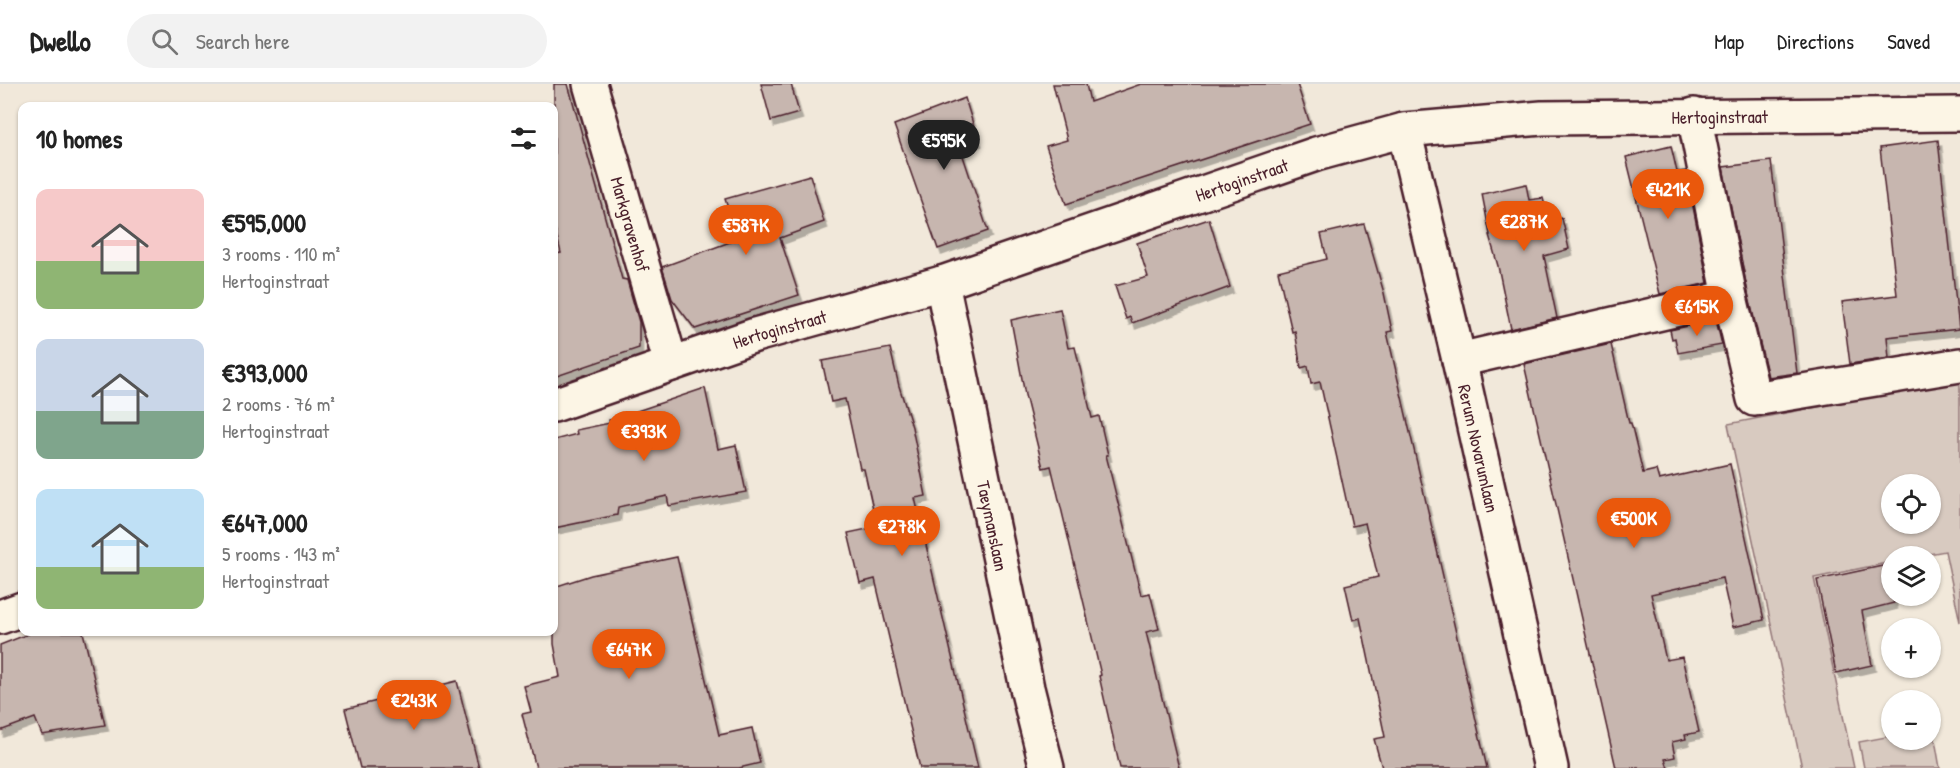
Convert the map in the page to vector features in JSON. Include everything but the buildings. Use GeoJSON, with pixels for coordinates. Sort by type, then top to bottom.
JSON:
{"type":"FeatureCollection","features":[{"type":"Feature","properties":{"kind":"street","name":"Markgravenhof"},"geometry":{"type":"LineString","coordinates":[[590,84],[671,364]]}},
{"type":"Feature","properties":{"kind":"street","name":"Hertoginstraat"},"geometry":{"type":"LineString","coordinates":[[558,404],[755,335],[942,283],[1316,153],[1404,130],[1542,118],[1960,114]]}},
{"type":"Feature","properties":{"kind":"street"},"geometry":{"type":"LineString","coordinates":[[1694,115],[1754,399],[1960,365]]}},
{"type":"Feature","properties":{"kind":"street","name":"Rerum Novarumlaan"},"geometry":{"type":"LineString","coordinates":[[1404,130],[1459,360],[1551,768]]}},
{"type":"Feature","properties":{"kind":"street","name":"Taeymanslaan"},"geometry":{"type":"LineString","coordinates":[[942,283],[1025,676],[1047,768]]}},
{"type":"Feature","properties":{"kind":"street"},"geometry":{"type":"LineString","coordinates":[[1459,360],[1730,294]]}},
{"type":"Feature","properties":{"kind":"street"},"geometry":{"type":"LineString","coordinates":[[0,617],[18,610]]}},
{"type":"Feature","properties":{"kind":"shaded area"},"geometry":{"type":"Polygon","coordinates":[[[1960,380],[1960,622],[1945,551],[1941,552],[1941,546],[1881,546],[1881,564],[1814,578],[1854,768],[1802,768],[1728,424],[1960,380]]]}},
{"type":"Feature","properties":{"kind":"shaded area"},"geometry":{"type":"Polygon","coordinates":[[[1881,738],[1881,750],[1937,750],[1940,768],[1864,768],[1859,742],[1881,738]]]}}]}
